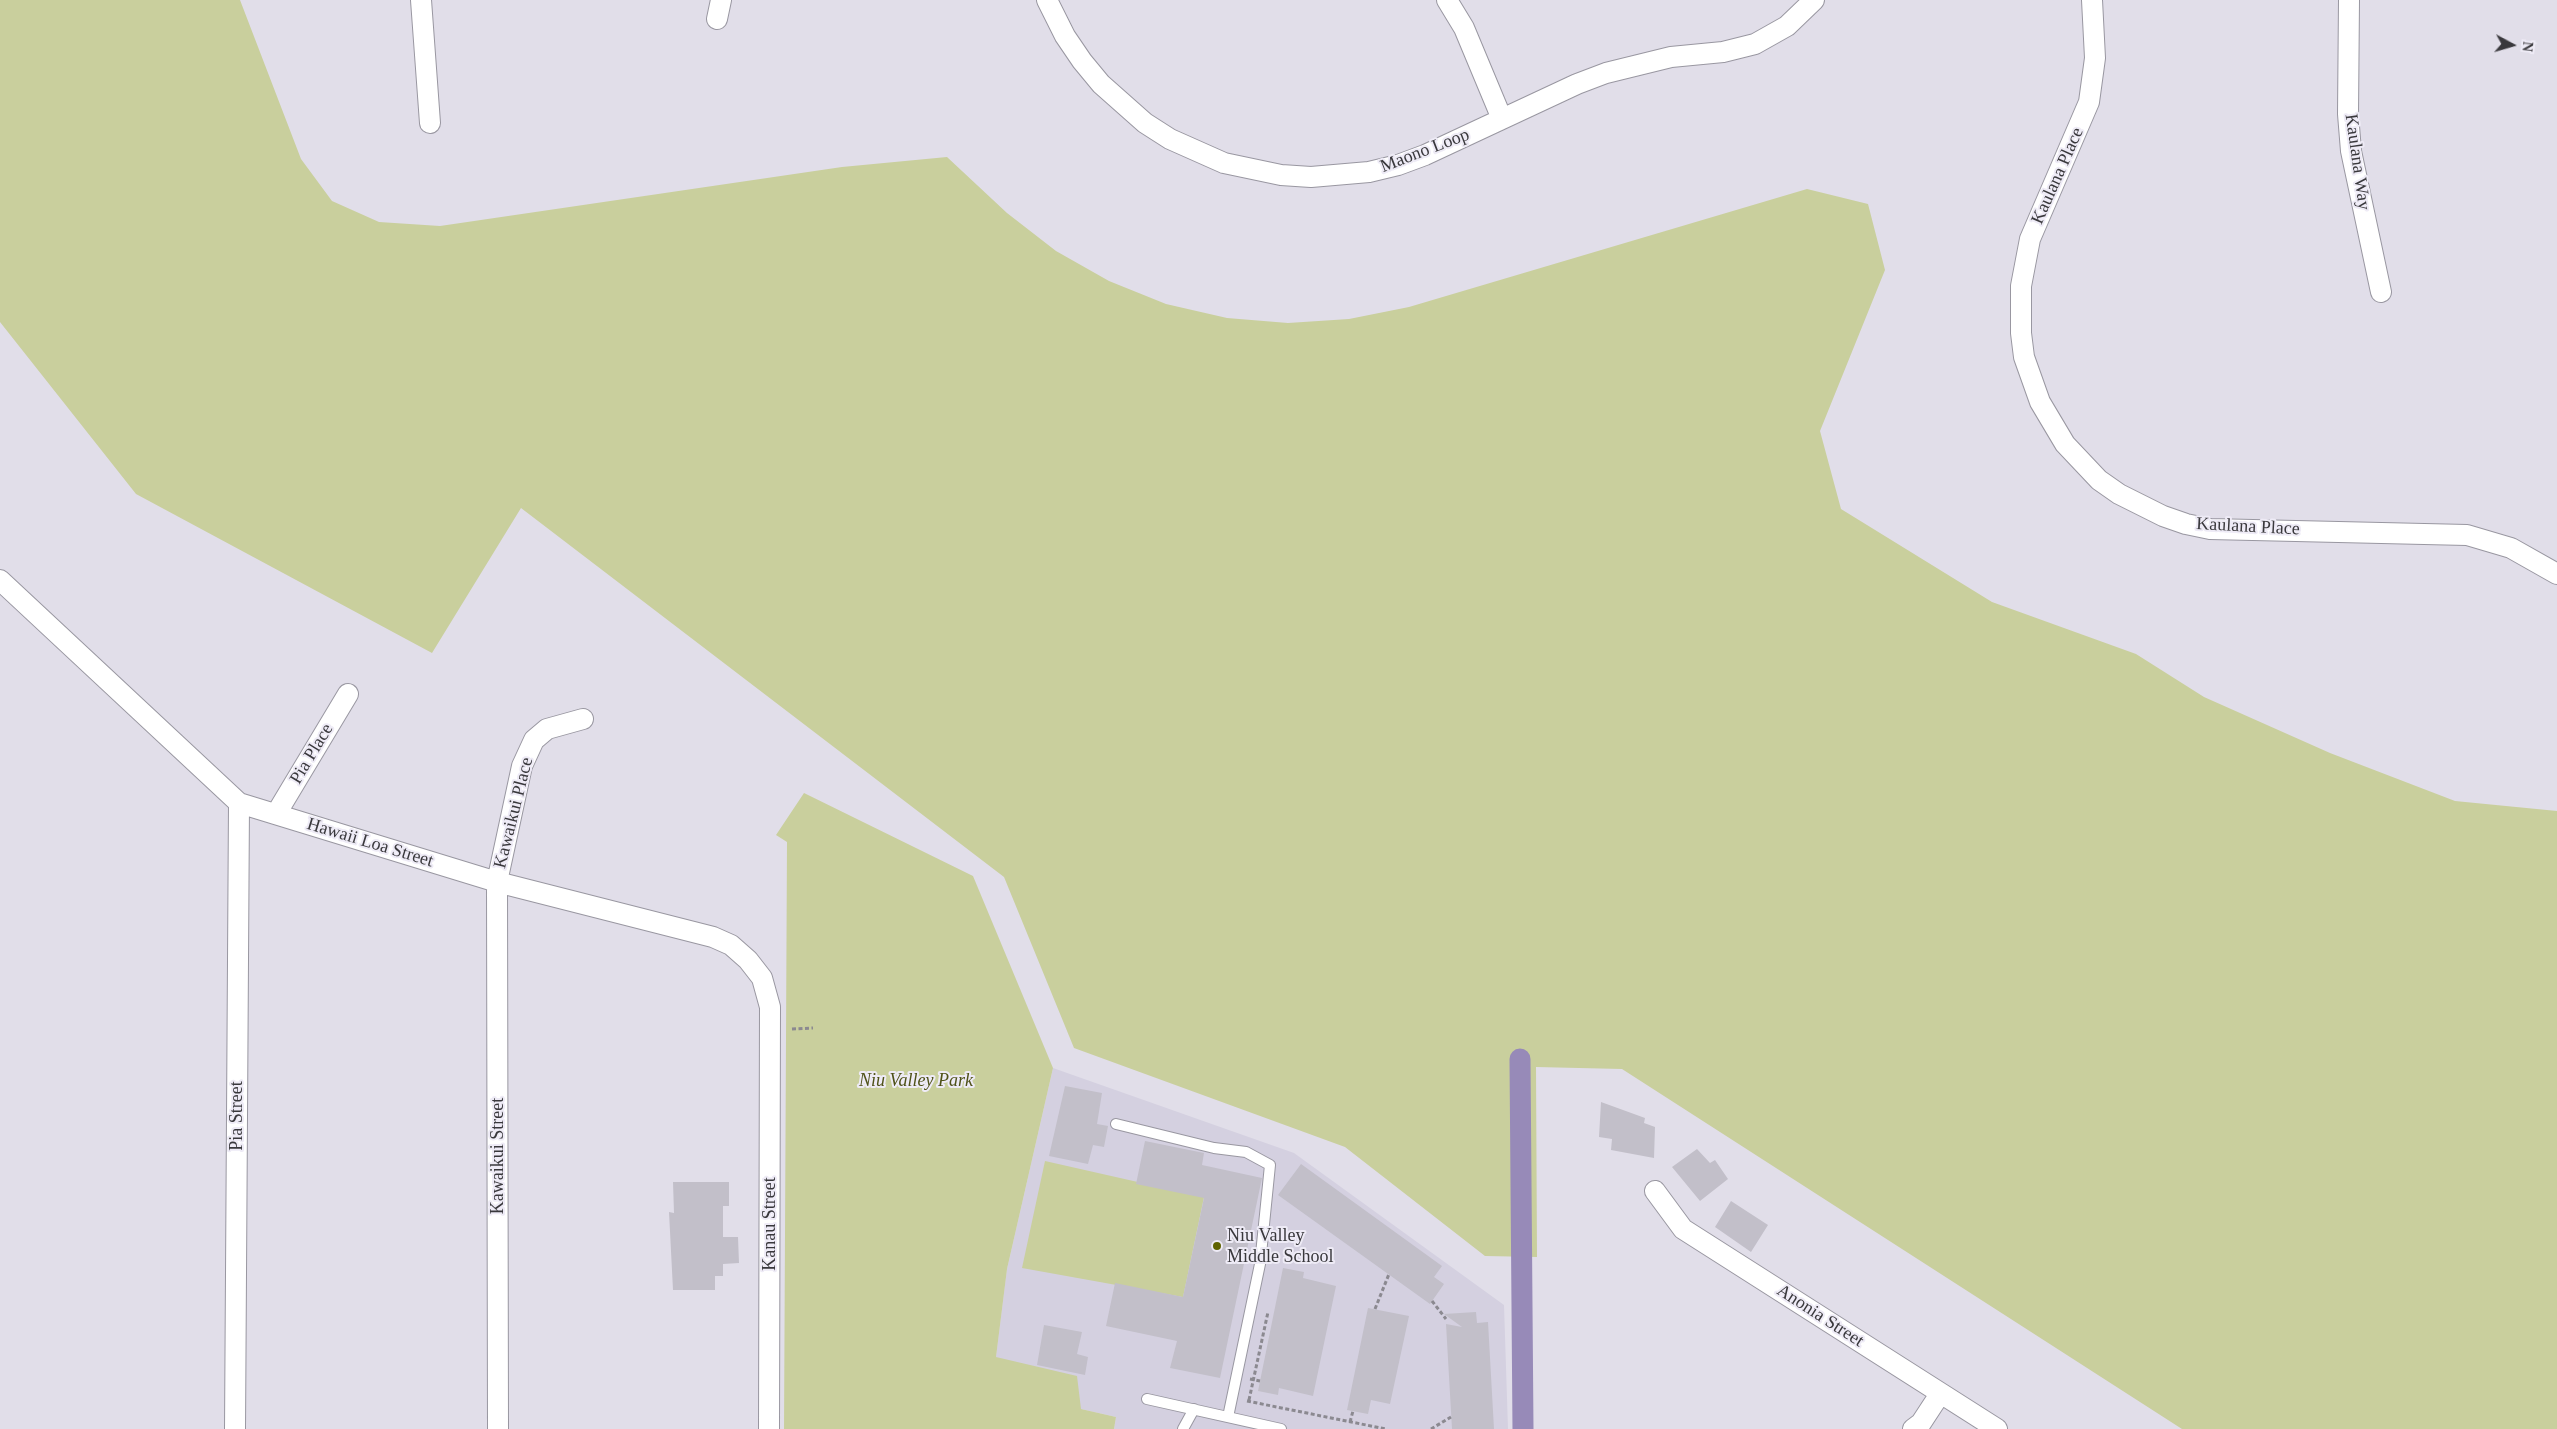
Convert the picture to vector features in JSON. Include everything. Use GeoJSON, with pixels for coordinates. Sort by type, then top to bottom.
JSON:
{"type":"FeatureCollection","features":[{"type":"Feature","properties":{"kind":"street"},"geometry":{"type":"LineString","coordinates":[[421,0],[430,123]]}},
{"type":"Feature","properties":{"kind":"street","name":"Maono Loop"},"geometry":{"type":"LineString","coordinates":[[1047,0],[1065,36],[1082,61],[1122,104],[1170,139],[1224,162],[1252,170],[1311,177],[1369,172],[1425,155],[1606,73],[1671,57],[1723,52],[1755,44],[1787,26],[1814,0]]}},
{"type":"Feature","properties":{"kind":"street"},"geometry":{"type":"LineString","coordinates":[[1447,0],[1464,28],[1502,119]]}},
{"type":"Feature","properties":{"kind":"street","name":"Kaulana Place"},"geometry":{"type":"LineString","coordinates":[[2092,0],[2096,58],[2088,102],[2030,239],[2021,286],[2021,333],[2027,364],[2040,402],[2066,444],[2099,480],[2119,494],[2148,510],[2186,524],[2210,528],[2467,535],[2511,548],[2557,574]]}},
{"type":"Feature","properties":{"kind":"street","name":"Kaulana Way"},"geometry":{"type":"LineString","coordinates":[[2349,0],[2348,114],[2351,151],[2381,292]]}},
{"type":"Feature","properties":{"kind":"street","name":"Hawaii Loa Street"},"geometry":{"type":"LineString","coordinates":[[0,580],[239,803],[497,882],[713,937],[731,945],[748,960],[762,978],[769,1000],[770,1020]]}},
{"type":"Feature","properties":{"kind":"street","name":"Pia Place"},"geometry":{"type":"LineString","coordinates":[[276,814],[348,694]]}},
{"type":"Feature","properties":{"kind":"street","name":"Kawaikui Place"},"geometry":{"type":"LineString","coordinates":[[497,882],[522,766],[534,740],[547,729],[583,719]]}},
{"type":"Feature","properties":{"kind":"street","name":"Pia Street"},"geometry":{"type":"LineString","coordinates":[[235,1429],[239,803]]}},
{"type":"Feature","properties":{"kind":"street","name":"Kawaikui Street"},"geometry":{"type":"LineString","coordinates":[[497,882],[498,1429]]}},
{"type":"Feature","properties":{"kind":"street","name":"Kanau Street"},"geometry":{"type":"LineString","coordinates":[[769,1429],[770,1020]]}},
{"type":"Feature","properties":{"kind":"street","name":"Anonia Street"},"geometry":{"type":"LineString","coordinates":[[1655,1191],[1683,1228],[1997,1429]]}},
{"type":"Feature","properties":{"kind":"street"},"geometry":{"type":"LineString","coordinates":[[1913,1429],[1921,1423],[1940,1394]]}},
{"type":"Feature","properties":{"kind":"lane"},"geometry":{"type":"LineString","coordinates":[[1116,1124],[1214,1148],[1246,1152],[1270,1164],[1260,1264],[1228,1417]]}},
{"type":"Feature","properties":{"kind":"lane"},"geometry":{"type":"LineString","coordinates":[[1147,1399],[1281,1429]]}},
{"type":"Feature","properties":{"kind":"lane"},"geometry":{"type":"LineString","coordinates":[[1183,1429],[1194,1409]]}},
{"type":"Feature","properties":{"kind":"path"},"geometry":{"type":"LineString","coordinates":[[792,1029],[812,1028]]}},
{"type":"Feature","properties":{"kind":"path"},"geometry":{"type":"LineString","coordinates":[[1375,1309],[1389,1274]]}},
{"type":"Feature","properties":{"kind":"path"},"geometry":{"type":"LineString","coordinates":[[1432,1301],[1446,1319]]}},
{"type":"Feature","properties":{"kind":"path"},"geometry":{"type":"LineString","coordinates":[[1249,1400],[1268,1312]]}},
{"type":"Feature","properties":{"kind":"path"},"geometry":{"type":"LineString","coordinates":[[1243,1377],[1260,1381]]}},
{"type":"Feature","properties":{"kind":"path"},"geometry":{"type":"LineString","coordinates":[[1244,1402],[1249,1400],[1386,1429]]}},
{"type":"Feature","properties":{"kind":"path"},"geometry":{"type":"LineString","coordinates":[[1350,1422],[1353,1411]]}},
{"type":"Feature","properties":{"kind":"path"},"geometry":{"type":"LineString","coordinates":[[1431,1429],[1452,1417]]}},
{"type":"Feature","properties":{"kind":"path"},"geometry":{"type":"LineString","coordinates":[[1359,1429],[1360,1424]]}},
{"type":"Feature","properties":{"kind":"shaded area","name":"Niu Valley Middle School"},"geometry":{"type":"Polygon","coordinates":[[[1053,1068],[1294,1153],[1504,1305],[1508,1429],[1114,1429],[1116,1417],[1081,1409],[996,1357],[1007,1269],[1053,1068]]]}},
{"type":"Feature","properties":{"kind":"green space"},"geometry":{"type":"Polygon","coordinates":[[[0,0],[240,0],[301,159],[332,201],[379,222],[440,226],[842,167],[947,157],[1007,213],[1056,251],[1109,281],[1166,304],[1227,318],[1288,323],[1349,319],[1409,307],[1807,189],[1868,204],[1885,270],[1820,431],[1841,509],[1992,602],[2136,654],[2204,697],[2330,753],[2455,801],[2557,811],[2557,1429],[2182,1429],[1622,1069],[1536,1067],[1537,1257],[1485,1256],[1345,1147],[1074,1048],[1004,877],[521,508],[432,653],[136,494],[0,322],[0,0]]]}},
{"type":"Feature","properties":{"kind":"green space","name":"Niu Valley Park"},"geometry":{"type":"Polygon","coordinates":[[[804,793],[973,876],[1053,1068],[1007,1269],[996,1357],[1077,1376],[1081,1409],[1116,1417],[1114,1429],[784,1429],[787,842],[776,835],[804,793]]]}},
{"type":"Feature","properties":{"kind":"green space"},"geometry":{"type":"Polygon","coordinates":[[[1045,1161],[1204,1197],[1183,1297],[1022,1268],[1045,1161]]]}},
{"type":"Feature","properties":{"kind":"building"},"geometry":{"type":"Polygon","coordinates":[[[1065,1086],[1102,1093],[1097,1124],[1108,1126],[1104,1147],[1093,1145],[1088,1164],[1049,1156],[1065,1086]]]}},
{"type":"Feature","properties":{"kind":"building"},"geometry":{"type":"Polygon","coordinates":[[[1601,1102],[1645,1118],[1644,1123],[1655,1127],[1654,1158],[1611,1150],[1612,1139],[1599,1137],[1601,1102]]]}},
{"type":"Feature","properties":{"kind":"building"},"geometry":{"type":"Polygon","coordinates":[[[1145,1141],[1204,1153],[1202,1165],[1262,1178],[1220,1378],[1170,1368],[1177,1341],[1106,1326],[1115,1283],[1183,1297],[1204,1198],[1136,1184],[1145,1141]]]}},
{"type":"Feature","properties":{"kind":"building"},"geometry":{"type":"Polygon","coordinates":[[[1697,1149],[1710,1163],[1715,1160],[1728,1179],[1700,1201],[1672,1167],[1697,1149]]]}},
{"type":"Feature","properties":{"kind":"building"},"geometry":{"type":"Polygon","coordinates":[[[1301,1164],[1442,1266],[1434,1277],[1444,1284],[1430,1304],[1278,1195],[1301,1164]]]}},
{"type":"Feature","properties":{"kind":"building"},"geometry":{"type":"Polygon","coordinates":[[[673,1182],[729,1182],[729,1206],[723,1206],[723,1237],[738,1237],[739,1263],[723,1264],[723,1276],[715,1276],[715,1290],[673,1290],[669,1212],[674,1213],[673,1182]]]}},
{"type":"Feature","properties":{"kind":"building"},"geometry":{"type":"Polygon","coordinates":[[[1731,1201],[1768,1225],[1751,1252],[1715,1227],[1731,1201]]]}},
{"type":"Feature","properties":{"kind":"building"},"geometry":{"type":"Polygon","coordinates":[[[1283,1268],[1304,1272],[1303,1278],[1336,1286],[1313,1396],[1279,1388],[1278,1395],[1258,1391],[1283,1268]]]}},
{"type":"Feature","properties":{"kind":"building"},"geometry":{"type":"Polygon","coordinates":[[[1368,1308],[1409,1316],[1390,1404],[1371,1400],[1368,1414],[1347,1410],[1368,1308]]]}},
{"type":"Feature","properties":{"kind":"building"},"geometry":{"type":"Polygon","coordinates":[[[1476,1312],[1477,1323],[1488,1322],[1494,1429],[1452,1429],[1446,1324],[1462,1327],[1444,1314],[1476,1312]]]}},
{"type":"Feature","properties":{"kind":"building"},"geometry":{"type":"Polygon","coordinates":[[[1044,1325],[1082,1332],[1077,1354],[1088,1357],[1085,1375],[1037,1365],[1044,1325]]]}},
{"type":"Feature","properties":{"kind":"waterway"},"geometry":{"type":"LineString","coordinates":[[1520,1059],[1523,1429]]}},
{"type":"Feature","properties":{"kind":"place","name":"Niu Valley Middle School"},"geometry":{"type":"Point","coordinates":[1217,1246]}}]}
